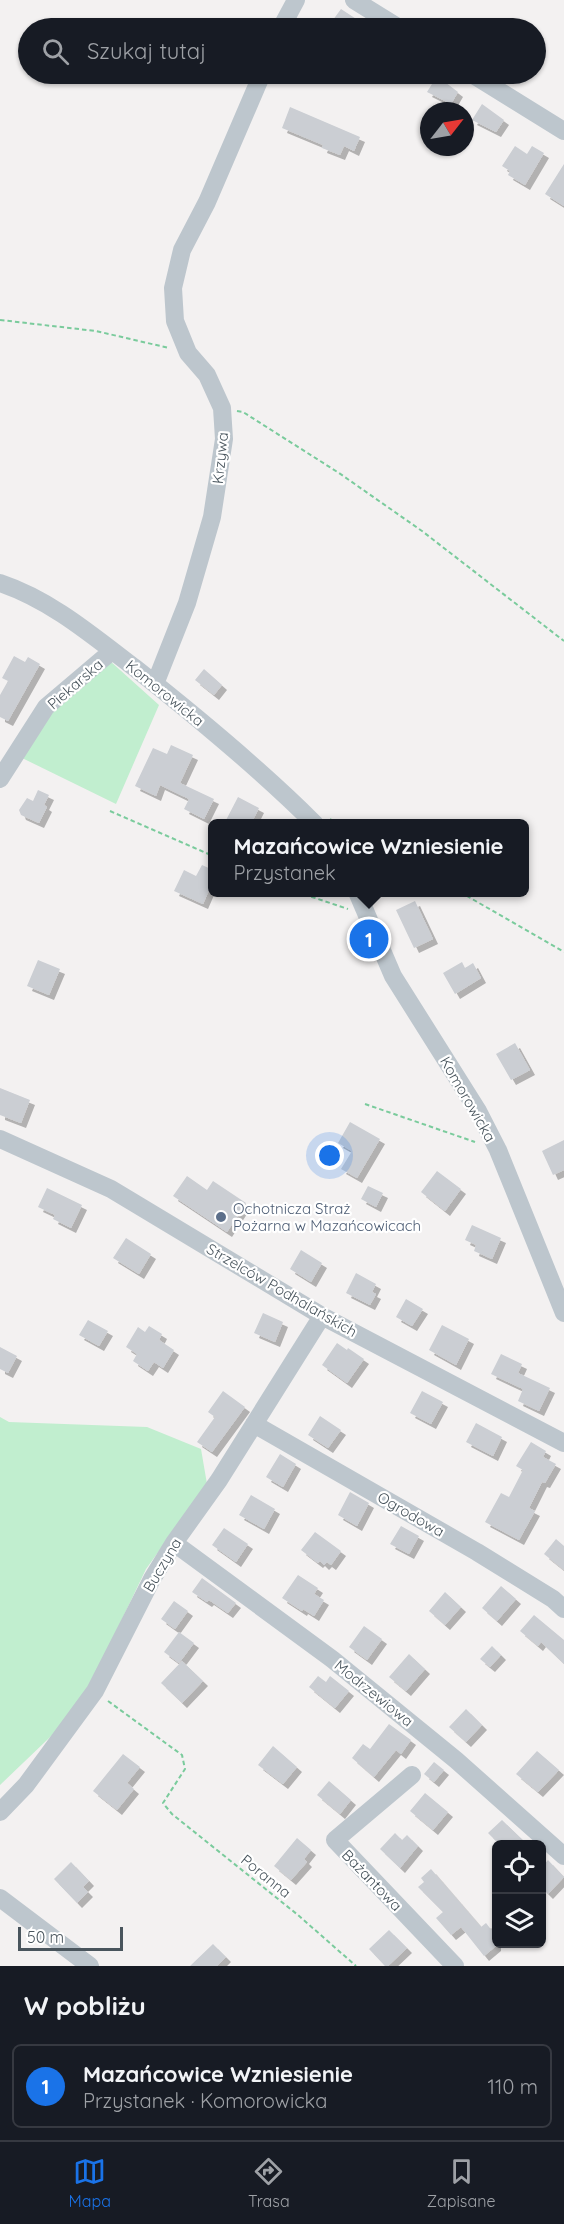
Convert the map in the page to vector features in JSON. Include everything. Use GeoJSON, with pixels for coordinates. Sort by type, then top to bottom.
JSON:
{"type":"FeatureCollection","features":[{"type":"Feature","properties":{"kind":"street"},"geometry":{"type":"LineString","coordinates":[[286,18],[296,0]]}},
{"type":"Feature","properties":{"kind":"street"},"geometry":{"type":"LineString","coordinates":[[354,0],[383,18]]}},
{"type":"Feature","properties":{"kind":"street","name":"Krzywa"},"geometry":{"type":"LineString","coordinates":[[155,684],[188,603],[212,517],[225,439],[222,408],[207,375],[188,353],[175,321],[173,288],[182,250],[207,202],[258,84]]}},
{"type":"Feature","properties":{"kind":"street"},"geometry":{"type":"LineString","coordinates":[[488,84],[564,130]]}},
{"type":"Feature","properties":{"kind":"street","name":"Komorowicka"},"geometry":{"type":"LineString","coordinates":[[0,583],[61,612],[155,684],[284,792],[310,819]]}},
{"type":"Feature","properties":{"kind":"street","name":"Piekarska"},"geometry":{"type":"LineString","coordinates":[[0,778],[46,707],[112,651]]}},
{"type":"Feature","properties":{"kind":"street","name":"Komorowicka"},"geometry":{"type":"LineString","coordinates":[[360,899],[393,975],[478,1111],[498,1150],[564,1313]]}},
{"type":"Feature","properties":{"kind":"street","name":"Strzelców Podhalańskich"},"geometry":{"type":"LineString","coordinates":[[0,1139],[111,1189],[322,1316],[564,1443]]}},
{"type":"Feature","properties":{"kind":"street","name":"Buczyna"},"geometry":{"type":"LineString","coordinates":[[0,1812],[26,1785],[94,1691],[152,1579],[174,1543],[219,1480],[322,1316]]}},
{"type":"Feature","properties":{"kind":"street","name":"Ogrodowa"},"geometry":{"type":"LineString","coordinates":[[254,1424],[477,1552],[553,1599],[564,1609]]}},
{"type":"Feature","properties":{"kind":"street","name":"Modrzewiowa"},"geometry":{"type":"LineString","coordinates":[[174,1543],[332,1659],[456,1760],[564,1856]]}},
{"type":"Feature","properties":{"kind":"street","name":"Bażantowa"},"geometry":{"type":"LineString","coordinates":[[412,1775],[335,1840],[455,1966]]}},
{"type":"Feature","properties":{"kind":"street"},"geometry":{"type":"LineString","coordinates":[[0,1898],[90,1966]]}},
{"type":"Feature","properties":{"kind":"path"},"geometry":{"type":"LineString","coordinates":[[0,320],[96,331],[188,353]]}},
{"type":"Feature","properties":{"kind":"path"},"geometry":{"type":"LineString","coordinates":[[222,408],[243,412],[339,473],[422,531],[564,641]]}},
{"type":"Feature","properties":{"kind":"path"},"geometry":{"type":"LineString","coordinates":[[110,811],[208,854]]}},
{"type":"Feature","properties":{"kind":"path"},"geometry":{"type":"LineString","coordinates":[[311,897],[346,909],[360,899]]}},
{"type":"Feature","properties":{"kind":"path"},"geometry":{"type":"LineString","coordinates":[[469,897],[564,952]]}},
{"type":"Feature","properties":{"kind":"path"},"geometry":{"type":"LineString","coordinates":[[365,1104],[498,1150]]}},
{"type":"Feature","properties":{"kind":"path","name":"Poranna"},"geometry":{"type":"LineString","coordinates":[[94,1691],[183,1755],[185,1769],[163,1803],[172,1814],[298,1915],[356,1966]]}},
{"type":"Feature","properties":{"kind":"green space"},"geometry":{"type":"Polygon","coordinates":[[[110,661],[159,705],[116,804],[20,757],[52,711],[110,661]]]}},
{"type":"Feature","properties":{"kind":"green space"},"geometry":{"type":"Polygon","coordinates":[[[0,1417],[9,1422],[147,1427],[201,1449],[207,1484],[146,1569],[91,1684],[70,1718],[0,1785],[0,1417]]]}},
{"type":"Feature","properties":{"kind":"building"},"geometry":{"type":"Polygon","coordinates":[[[341,9],[355,18],[334,18],[341,9]]]}},
{"type":"Feature","properties":{"kind":"building"},"geometry":{"type":"Polygon","coordinates":[[[432,84],[448,84],[458,92],[452,102],[447,102],[427,92],[432,84]]]}},
{"type":"Feature","properties":{"kind":"building"},"geometry":{"type":"Polygon","coordinates":[[[482,104],[504,120],[496,132],[474,121],[482,104]]]}},
{"type":"Feature","properties":{"kind":"building"},"geometry":{"type":"Polygon","coordinates":[[[290,107],[360,137],[354,151],[344,146],[340,155],[322,148],[323,145],[282,128],[290,107]]]}},
{"type":"Feature","properties":{"kind":"building"},"geometry":{"type":"Polygon","coordinates":[[[515,146],[527,154],[532,146],[544,153],[525,185],[508,175],[510,171],[502,166],[515,146]]]}},
{"type":"Feature","properties":{"kind":"building"},"geometry":{"type":"Polygon","coordinates":[[[564,164],[564,206],[545,194],[564,164]]]}},
{"type":"Feature","properties":{"kind":"building"},"geometry":{"type":"Polygon","coordinates":[[[14,656],[25,662],[28,657],[40,664],[8,721],[0,717],[0,695],[8,681],[2,678],[14,656]]]}},
{"type":"Feature","properties":{"kind":"building"},"geometry":{"type":"Polygon","coordinates":[[[204,669],[222,685],[214,695],[195,680],[204,669]]]}},
{"type":"Feature","properties":{"kind":"building"},"geometry":{"type":"Polygon","coordinates":[[[171,745],[193,755],[180,783],[214,799],[204,819],[184,809],[189,799],[160,785],[156,796],[135,786],[153,748],[167,754],[171,745]]]}},
{"type":"Feature","properties":{"kind":"building"},"geometry":{"type":"Polygon","coordinates":[[[38,790],[49,795],[44,805],[47,807],[39,823],[21,815],[19,810],[27,798],[33,801],[38,790]]]}},
{"type":"Feature","properties":{"kind":"building"},"geometry":{"type":"Polygon","coordinates":[[[238,797],[259,808],[254,819],[227,819],[238,797]]]}},
{"type":"Feature","properties":{"kind":"building"},"geometry":{"type":"Polygon","coordinates":[[[202,865],[208,868],[208,892],[203,904],[174,891],[184,870],[196,876],[202,865]]]}},
{"type":"Feature","properties":{"kind":"building"},"geometry":{"type":"Polygon","coordinates":[[[415,901],[433,939],[414,948],[396,910],[415,901]]]}},
{"type":"Feature","properties":{"kind":"building"},"geometry":{"type":"Polygon","coordinates":[[[38,960],[60,969],[49,995],[27,986],[38,960]]]}},
{"type":"Feature","properties":{"kind":"building"},"geometry":{"type":"Polygon","coordinates":[[[462,962],[465,968],[473,963],[481,978],[455,994],[443,973],[462,962]]]}},
{"type":"Feature","properties":{"kind":"building"},"geometry":{"type":"Polygon","coordinates":[[[515,1043],[530,1070],[511,1080],[496,1054],[515,1043]]]}},
{"type":"Feature","properties":{"kind":"building"},"geometry":{"type":"Polygon","coordinates":[[[0,1088],[30,1100],[21,1123],[0,1115],[0,1088]]]}},
{"type":"Feature","properties":{"kind":"building"},"geometry":{"type":"Polygon","coordinates":[[[350,1122],[380,1139],[357,1178],[341,1169],[352,1151],[338,1143],[350,1122]]]}},
{"type":"Feature","properties":{"kind":"building"},"geometry":{"type":"Polygon","coordinates":[[[564,1140],[564,1170],[553,1175],[542,1151],[564,1140]]]}},
{"type":"Feature","properties":{"kind":"building"},"geometry":{"type":"Polygon","coordinates":[[[437,1171],[461,1189],[445,1211],[421,1192],[437,1171]]]}},
{"type":"Feature","properties":{"kind":"building","name":"Ochotnicza Straż Pożarna w Mazańcowicach"},"geometry":{"type":"Polygon","coordinates":[[[187,1176],[207,1190],[213,1181],[246,1203],[227,1232],[173,1196],[187,1176]]]}},
{"type":"Feature","properties":{"kind":"building"},"geometry":{"type":"Polygon","coordinates":[[[368,1186],[383,1193],[376,1207],[361,1199],[368,1186]]]}},
{"type":"Feature","properties":{"kind":"building"},"geometry":{"type":"Polygon","coordinates":[[[47,1188],[82,1205],[71,1228],[53,1219],[55,1215],[38,1207],[47,1188]]]}},
{"type":"Feature","properties":{"kind":"building"},"geometry":{"type":"Polygon","coordinates":[[[472,1225],[501,1238],[492,1259],[474,1251],[476,1245],[465,1240],[472,1225]]]}},
{"type":"Feature","properties":{"kind":"building"},"geometry":{"type":"Polygon","coordinates":[[[126,1238],[151,1254],[139,1274],[113,1258],[126,1238]]]}},
{"type":"Feature","properties":{"kind":"building"},"geometry":{"type":"Polygon","coordinates":[[[301,1250],[322,1263],[311,1282],[290,1269],[301,1250]]]}},
{"type":"Feature","properties":{"kind":"building"},"geometry":{"type":"Polygon","coordinates":[[[356,1273],[376,1284],[372,1292],[376,1294],[370,1305],[346,1293],[356,1273]]]}},
{"type":"Feature","properties":{"kind":"building"},"geometry":{"type":"Polygon","coordinates":[[[406,1299],[423,1309],[412,1326],[396,1317],[406,1299]]]}},
{"type":"Feature","properties":{"kind":"building"},"geometry":{"type":"Polygon","coordinates":[[[263,1313],[283,1322],[275,1342],[254,1333],[263,1313]]]}},
{"type":"Feature","properties":{"kind":"building"},"geometry":{"type":"Polygon","coordinates":[[[88,1320],[108,1331],[99,1346],[79,1335],[88,1320]]]}},
{"type":"Feature","properties":{"kind":"building"},"geometry":{"type":"Polygon","coordinates":[[[442,1325],[469,1339],[456,1365],[429,1350],[442,1325]]]}},
{"type":"Feature","properties":{"kind":"building"},"geometry":{"type":"Polygon","coordinates":[[[149,1326],[162,1334],[159,1340],[174,1350],[163,1368],[154,1362],[148,1371],[133,1361],[137,1354],[126,1347],[138,1327],[145,1332],[149,1326]]]}},
{"type":"Feature","properties":{"kind":"building"},"geometry":{"type":"Polygon","coordinates":[[[337,1343],[364,1359],[347,1383],[322,1365],[337,1343]]]}},
{"type":"Feature","properties":{"kind":"building"},"geometry":{"type":"Polygon","coordinates":[[[0,1347],[17,1356],[8,1373],[0,1369],[0,1347]]]}},
{"type":"Feature","properties":{"kind":"building"},"geometry":{"type":"Polygon","coordinates":[[[501,1354],[522,1364],[518,1373],[550,1388],[539,1411],[518,1401],[523,1389],[491,1374],[501,1354]]]}},
{"type":"Feature","properties":{"kind":"building"},"geometry":{"type":"Polygon","coordinates":[[[223,1391],[245,1407],[212,1452],[197,1442],[215,1417],[208,1412],[223,1391]]]}},
{"type":"Feature","properties":{"kind":"building"},"geometry":{"type":"Polygon","coordinates":[[[422,1391],[443,1402],[431,1424],[410,1413],[422,1391]]]}},
{"type":"Feature","properties":{"kind":"building"},"geometry":{"type":"Polygon","coordinates":[[[320,1416],[341,1430],[328,1448],[308,1435],[320,1416]]]}},
{"type":"Feature","properties":{"kind":"building"},"geometry":{"type":"Polygon","coordinates":[[[476,1423],[502,1437],[493,1456],[466,1442],[476,1423]]]}},
{"type":"Feature","properties":{"kind":"building"},"geometry":{"type":"Polygon","coordinates":[[[531,1442],[546,1451],[543,1457],[556,1464],[545,1483],[542,1482],[529,1508],[535,1511],[519,1540],[485,1522],[501,1493],[509,1497],[523,1470],[516,1466],[531,1442]]]}},
{"type":"Feature","properties":{"kind":"building"},"geometry":{"type":"Polygon","coordinates":[[[280,1454],[296,1464],[283,1487],[266,1477],[280,1454]]]}},
{"type":"Feature","properties":{"kind":"building"},"geometry":{"type":"Polygon","coordinates":[[[350,1492],[369,1503],[357,1526],[338,1515],[350,1492]]]}},
{"type":"Feature","properties":{"kind":"building"},"geometry":{"type":"Polygon","coordinates":[[[251,1495],[275,1509],[264,1529],[239,1515],[251,1495]]]}},
{"type":"Feature","properties":{"kind":"building"},"geometry":{"type":"Polygon","coordinates":[[[401,1526],[419,1536],[409,1554],[390,1544],[401,1526]]]}},
{"type":"Feature","properties":{"kind":"building"},"geometry":{"type":"Polygon","coordinates":[[[224,1528],[248,1544],[236,1562],[212,1545],[224,1528]]]}},
{"type":"Feature","properties":{"kind":"building"},"geometry":{"type":"Polygon","coordinates":[[[315,1532],[341,1551],[331,1565],[327,1562],[324,1565],[320,1561],[318,1563],[301,1550],[315,1532]]]}},
{"type":"Feature","properties":{"kind":"building"},"geometry":{"type":"Polygon","coordinates":[[[556,1539],[564,1546],[564,1570],[544,1554],[556,1539]]]}},
{"type":"Feature","properties":{"kind":"building"},"geometry":{"type":"Polygon","coordinates":[[[298,1575],[318,1588],[314,1594],[324,1600],[314,1616],[282,1598],[298,1575]]]}},
{"type":"Feature","properties":{"kind":"building"},"geometry":{"type":"Polygon","coordinates":[[[202,1578],[236,1603],[228,1613],[192,1592],[202,1578]]]}},
{"type":"Feature","properties":{"kind":"building"},"geometry":{"type":"Polygon","coordinates":[[[501,1586],[516,1599],[497,1621],[482,1608],[501,1586]]]}},
{"type":"Feature","properties":{"kind":"building"},"geometry":{"type":"Polygon","coordinates":[[[445,1592],[461,1607],[445,1625],[429,1611],[445,1592]]]}},
{"type":"Feature","properties":{"kind":"building"},"geometry":{"type":"Polygon","coordinates":[[[174,1601],[188,1611],[175,1629],[161,1619],[174,1601]]]}},
{"type":"Feature","properties":{"kind":"building"},"geometry":{"type":"Polygon","coordinates":[[[534,1615],[564,1640],[564,1664],[541,1642],[538,1646],[520,1631],[534,1615]]]}},
{"type":"Feature","properties":{"kind":"building"},"geometry":{"type":"Polygon","coordinates":[[[364,1626],[382,1639],[367,1660],[349,1647],[364,1626]]]}},
{"type":"Feature","properties":{"kind":"building"},"geometry":{"type":"Polygon","coordinates":[[[179,1632],[194,1643],[179,1663],[164,1652],[179,1632]]]}},
{"type":"Feature","properties":{"kind":"building"},"geometry":{"type":"Polygon","coordinates":[[[492,1646],[501,1655],[490,1667],[480,1659],[492,1646]]]}},
{"type":"Feature","properties":{"kind":"building"},"geometry":{"type":"Polygon","coordinates":[[[409,1654],[425,1669],[406,1691],[389,1677],[409,1654]]]}},
{"type":"Feature","properties":{"kind":"building"},"geometry":{"type":"Polygon","coordinates":[[[182,1661],[203,1681],[182,1703],[161,1683],[182,1661]]]}},
{"type":"Feature","properties":{"kind":"building"},"geometry":{"type":"Polygon","coordinates":[[[318,1676],[326,1682],[330,1676],[349,1691],[335,1708],[309,1687],[318,1676]]]}},
{"type":"Feature","properties":{"kind":"building"},"geometry":{"type":"Polygon","coordinates":[[[466,1709],[482,1725],[466,1742],[449,1727],[466,1709]]]}},
{"type":"Feature","properties":{"kind":"building"},"geometry":{"type":"Polygon","coordinates":[[[389,1724],[411,1740],[401,1754],[396,1750],[374,1777],[352,1758],[363,1744],[370,1749],[389,1724]]]}},
{"type":"Feature","properties":{"kind":"building"},"geometry":{"type":"Polygon","coordinates":[[[273,1746],[297,1767],[283,1784],[258,1765],[273,1746]]]}},
{"type":"Feature","properties":{"kind":"building"},"geometry":{"type":"Polygon","coordinates":[[[537,1751],[559,1770],[538,1792],[516,1774],[537,1751]]]}},
{"type":"Feature","properties":{"kind":"building"},"geometry":{"type":"Polygon","coordinates":[[[123,1754],[140,1767],[127,1783],[134,1789],[117,1810],[93,1791],[123,1754]]]}},
{"type":"Feature","properties":{"kind":"building"},"geometry":{"type":"Polygon","coordinates":[[[434,1762],[444,1770],[434,1782],[424,1774],[434,1762]]]}},
{"type":"Feature","properties":{"kind":"building"},"geometry":{"type":"Polygon","coordinates":[[[329,1781],[351,1800],[340,1814],[317,1795],[329,1781]]]}},
{"type":"Feature","properties":{"kind":"building"},"geometry":{"type":"Polygon","coordinates":[[[425,1793],[448,1812],[433,1830],[410,1811],[425,1793]]]}},
{"type":"Feature","properties":{"kind":"building"},"geometry":{"type":"Polygon","coordinates":[[[502,1820],[523,1840],[495,1840],[488,1833],[502,1820]]]}},
{"type":"Feature","properties":{"kind":"building"},"geometry":{"type":"Polygon","coordinates":[[[395,1833],[402,1840],[407,1835],[418,1846],[400,1868],[380,1849],[395,1833]]]}},
{"type":"Feature","properties":{"kind":"building"},"geometry":{"type":"Polygon","coordinates":[[[297,1838],[311,1850],[304,1859],[307,1862],[291,1880],[274,1866],[297,1838]]]}},
{"type":"Feature","properties":{"kind":"building"},"geometry":{"type":"Polygon","coordinates":[[[548,1860],[564,1877],[548,1894],[546,1892],[546,1862],[548,1860]]]}},
{"type":"Feature","properties":{"kind":"building"},"geometry":{"type":"Polygon","coordinates":[[[71,1862],[89,1881],[83,1887],[88,1892],[77,1903],[54,1879],[71,1862]]]}},
{"type":"Feature","properties":{"kind":"building"},"geometry":{"type":"Polygon","coordinates":[[[431,1869],[481,1927],[486,1923],[492,1931],[494,1948],[484,1956],[461,1927],[451,1935],[436,1918],[443,1912],[418,1887],[424,1882],[421,1878],[431,1869]]]}},
{"type":"Feature","properties":{"kind":"building"},"geometry":{"type":"Polygon","coordinates":[[[389,1930],[407,1948],[388,1966],[385,1966],[369,1949],[389,1930]]]}},
{"type":"Feature","properties":{"kind":"building"},"geometry":{"type":"Polygon","coordinates":[[[213,1944],[226,1957],[217,1966],[190,1966],[213,1944]]]}},
{"type":"Feature","properties":{"kind":"place","name":"Mazańcowice Wzniesienie"},"geometry":{"type":"Point","coordinates":[369,939]}},
{"type":"Feature","properties":{"kind":"place","name":"Ochotnicza Straż Pożarna w Mazańcowicach"},"geometry":{"type":"Point","coordinates":[221,1217]}}]}
